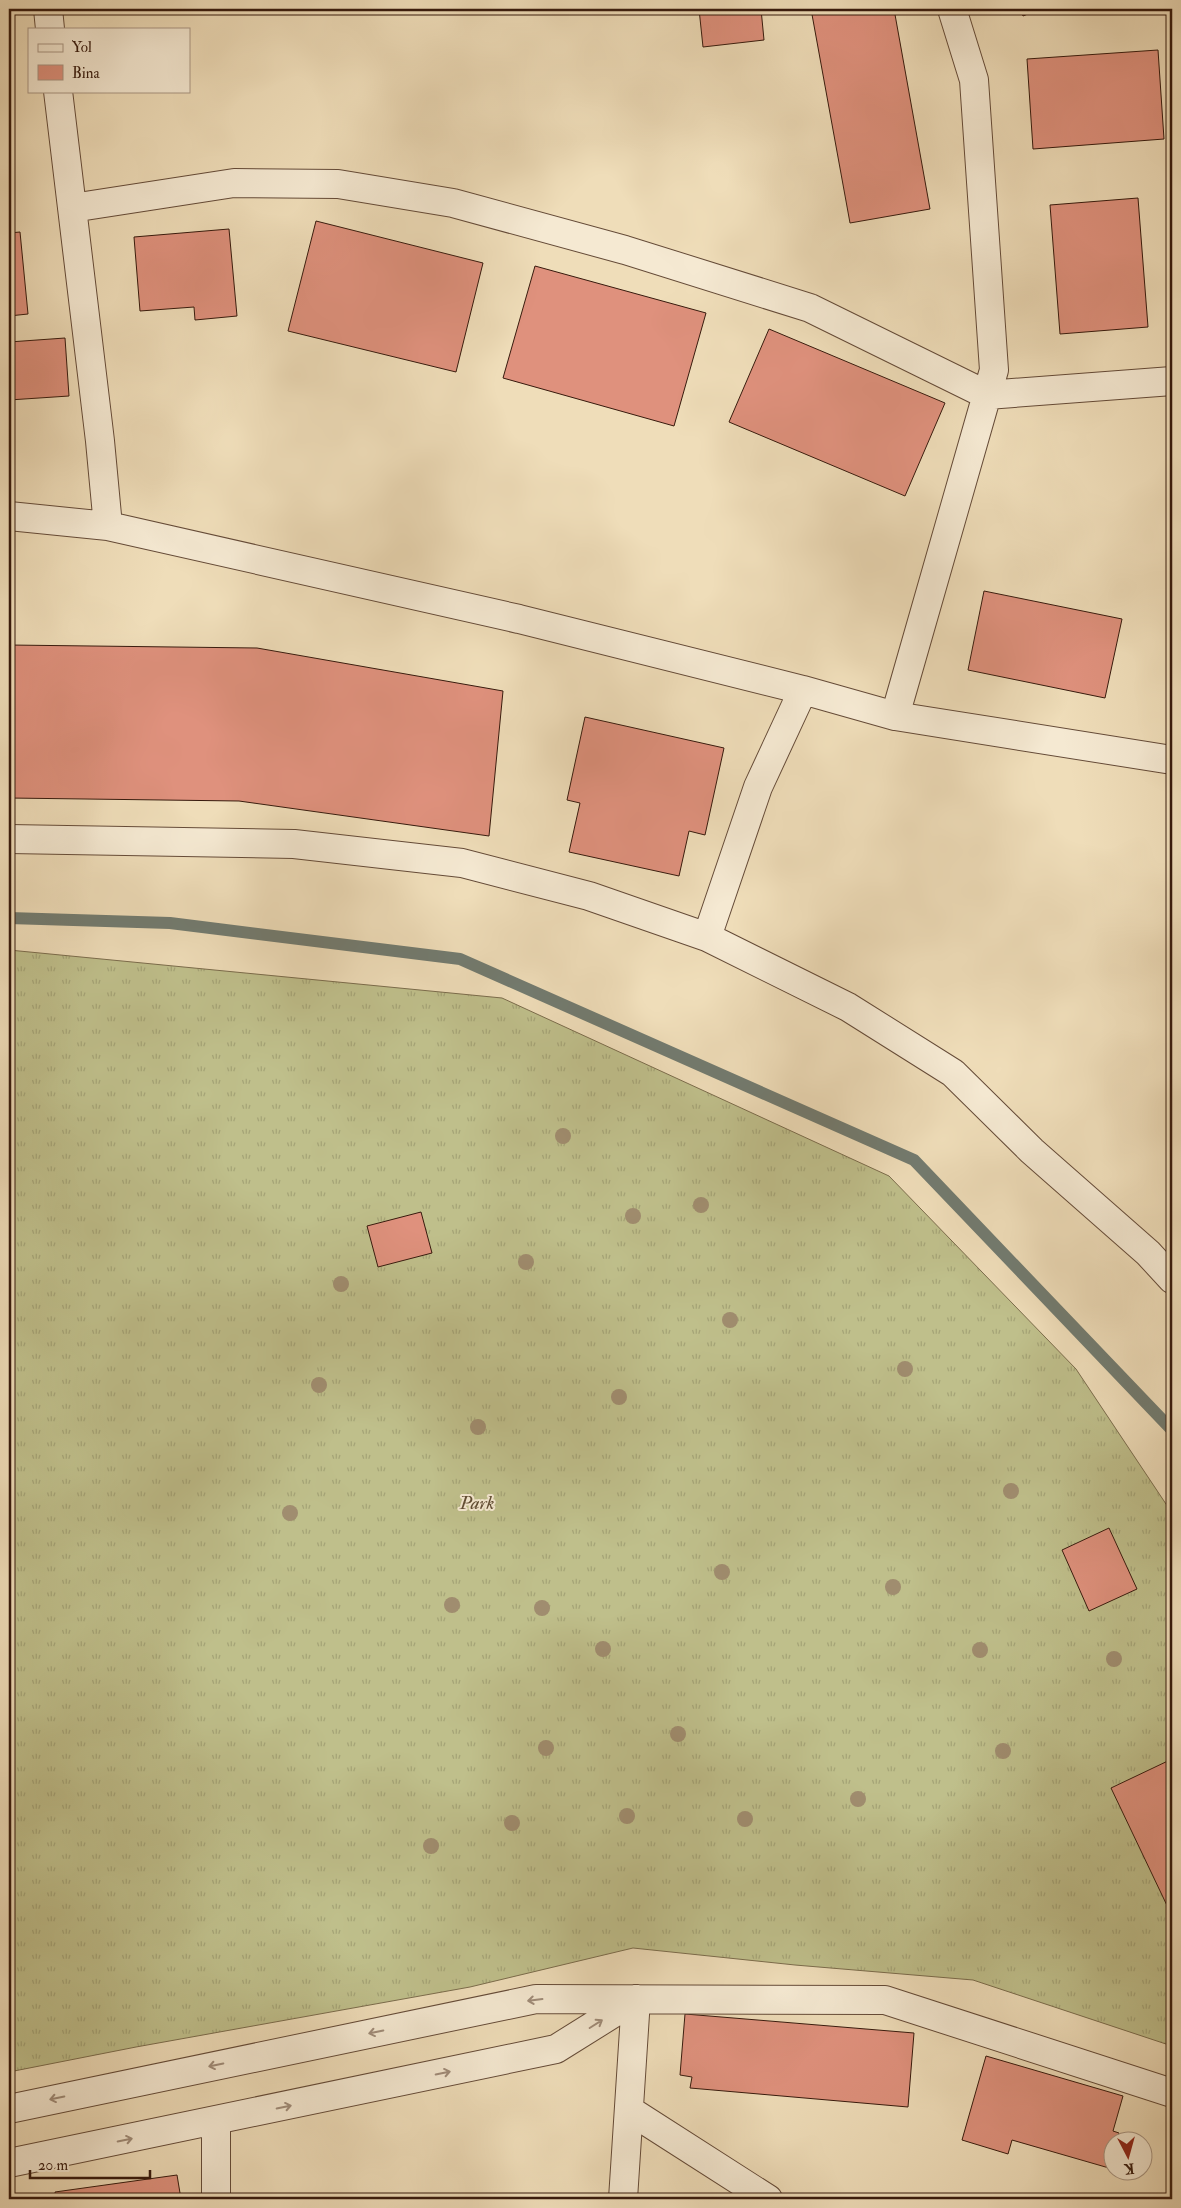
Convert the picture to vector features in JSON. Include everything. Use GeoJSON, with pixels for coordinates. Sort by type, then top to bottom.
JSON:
{"type":"FeatureCollection","features":[{"type":"Feature","properties":{"kind":"street"},"geometry":{"type":"LineString","coordinates":[[48,9],[50,28]]}},
{"type":"Feature","properties":{"kind":"street"},"geometry":{"type":"LineString","coordinates":[[895,716],[994,370],[974,80],[952,9]]}},
{"type":"Feature","properties":{"kind":"street"},"geometry":{"type":"LineString","coordinates":[[58,92],[100,440],[108,526]]}},
{"type":"Feature","properties":{"kind":"street"},"geometry":{"type":"LineString","coordinates":[[72,208],[234,183],[338,184],[453,203],[625,250],[810,308],[987,395],[1172,381]]}},
{"type":"Feature","properties":{"kind":"street"},"geometry":{"type":"LineString","coordinates":[[9,516],[108,526],[519,619],[803,690],[895,716],[1172,760]]}},
{"type":"Feature","properties":{"kind":"street"},"geometry":{"type":"LineString","coordinates":[[707,936],[758,787],[803,690]]}},
{"type":"Feature","properties":{"kind":"street"},"geometry":{"type":"LineString","coordinates":[[9,839],[294,844],[462,863],[589,896],[707,936],[848,1007],[953,1073],[1032,1151],[1148,1253],[1172,1279]]}},
{"type":"Feature","properties":{"kind":"street"},"geometry":{"type":"LineString","coordinates":[[9,2108],[536,1999],[885,2000],[1172,2093]]}},
{"type":"Feature","properties":{"kind":"street"},"geometry":{"type":"LineString","coordinates":[[623,2199],[636,1999]]}},
{"type":"Feature","properties":{"kind":"street"},"geometry":{"type":"LineString","coordinates":[[9,2163],[556,2049],[636,1999]]}},
{"type":"Feature","properties":{"kind":"street"},"geometry":{"type":"LineString","coordinates":[[629,2110],[768,2199]]}},
{"type":"Feature","properties":{"kind":"street"},"geometry":{"type":"LineString","coordinates":[[216,2121],[216,2199]]}},
{"type":"Feature","properties":{"kind":"green space","name":"Park"},"geometry":{"type":"Polygon","coordinates":[[[9,950],[502,998],[889,1176],[1076,1369],[1172,1513],[1172,2046],[973,1980],[795,1965],[633,1948],[470,1987],[136,2047],[9,2072],[9,950]]]}},
{"type":"Feature","properties":{"kind":"building"},"geometry":{"type":"Polygon","coordinates":[[[699,9],[761,9],[764,40],[703,47],[699,9]]]}},
{"type":"Feature","properties":{"kind":"building"},"geometry":{"type":"Polygon","coordinates":[[[811,9],[894,9],[930,209],[850,223],[811,9]]]}},
{"type":"Feature","properties":{"kind":"building"},"geometry":{"type":"Polygon","coordinates":[[[1020,9],[1040,9],[1023,16],[1020,9]]]}},
{"type":"Feature","properties":{"kind":"building"},"geometry":{"type":"Polygon","coordinates":[[[1158,50],[1164,139],[1033,149],[1027,59],[1158,50]]]}},
{"type":"Feature","properties":{"kind":"building"},"geometry":{"type":"Polygon","coordinates":[[[1138,198],[1148,327],[1060,334],[1050,205],[1138,198]]]}},
{"type":"Feature","properties":{"kind":"building"},"geometry":{"type":"Polygon","coordinates":[[[316,221],[483,263],[456,372],[288,331],[316,221]]]}},
{"type":"Feature","properties":{"kind":"building"},"geometry":{"type":"Polygon","coordinates":[[[229,229],[237,316],[195,320],[194,307],[140,311],[134,237],[229,229]]]}},
{"type":"Feature","properties":{"kind":"building"},"geometry":{"type":"Polygon","coordinates":[[[20,232],[28,314],[9,316],[9,233],[20,232]]]}},
{"type":"Feature","properties":{"kind":"building"},"geometry":{"type":"Polygon","coordinates":[[[535,266],[706,313],[674,426],[503,378],[535,266]]]}},
{"type":"Feature","properties":{"kind":"building"},"geometry":{"type":"Polygon","coordinates":[[[769,329],[945,403],[905,496],[729,422],[769,329]]]}},
{"type":"Feature","properties":{"kind":"building"},"geometry":{"type":"Polygon","coordinates":[[[65,338],[69,396],[9,400],[9,342],[65,338]]]}},
{"type":"Feature","properties":{"kind":"building"},"geometry":{"type":"Polygon","coordinates":[[[984,591],[1122,619],[1105,698],[968,670],[984,591]]]}},
{"type":"Feature","properties":{"kind":"building"},"geometry":{"type":"Polygon","coordinates":[[[9,645],[257,648],[503,691],[489,836],[239,801],[9,798],[9,645]]]}},
{"type":"Feature","properties":{"kind":"building"},"geometry":{"type":"Polygon","coordinates":[[[585,717],[724,748],[705,835],[689,831],[679,876],[569,852],[580,803],[567,800],[585,717]]]}},
{"type":"Feature","properties":{"kind":"building"},"geometry":{"type":"Polygon","coordinates":[[[421,1212],[432,1253],[378,1267],[367,1226],[421,1212]]]}},
{"type":"Feature","properties":{"kind":"building"},"geometry":{"type":"Polygon","coordinates":[[[1109,1528],[1137,1589],[1089,1611],[1062,1550],[1109,1528]]]}},
{"type":"Feature","properties":{"kind":"building"},"geometry":{"type":"Polygon","coordinates":[[[1172,1759],[1172,1916],[1111,1788],[1172,1759]]]}},
{"type":"Feature","properties":{"kind":"building"},"geometry":{"type":"Polygon","coordinates":[[[685,2014],[914,2033],[908,2107],[690,2088],[692,2077],[680,2075],[685,2014]]]}},
{"type":"Feature","properties":{"kind":"building"},"geometry":{"type":"Polygon","coordinates":[[[986,2056],[1123,2096],[1113,2130],[1104,2130],[1104,2167],[1012,2140],[1008,2154],[962,2140],[986,2056]]]}},
{"type":"Feature","properties":{"kind":"building"},"geometry":{"type":"Polygon","coordinates":[[[177,2175],[181,2199],[56,2199],[55,2192],[177,2175]]]}},
{"type":"Feature","properties":{"kind":"waterway"},"geometry":{"type":"LineString","coordinates":[[9,918],[170,923],[460,959],[914,1160],[1172,1430]]}}]}
